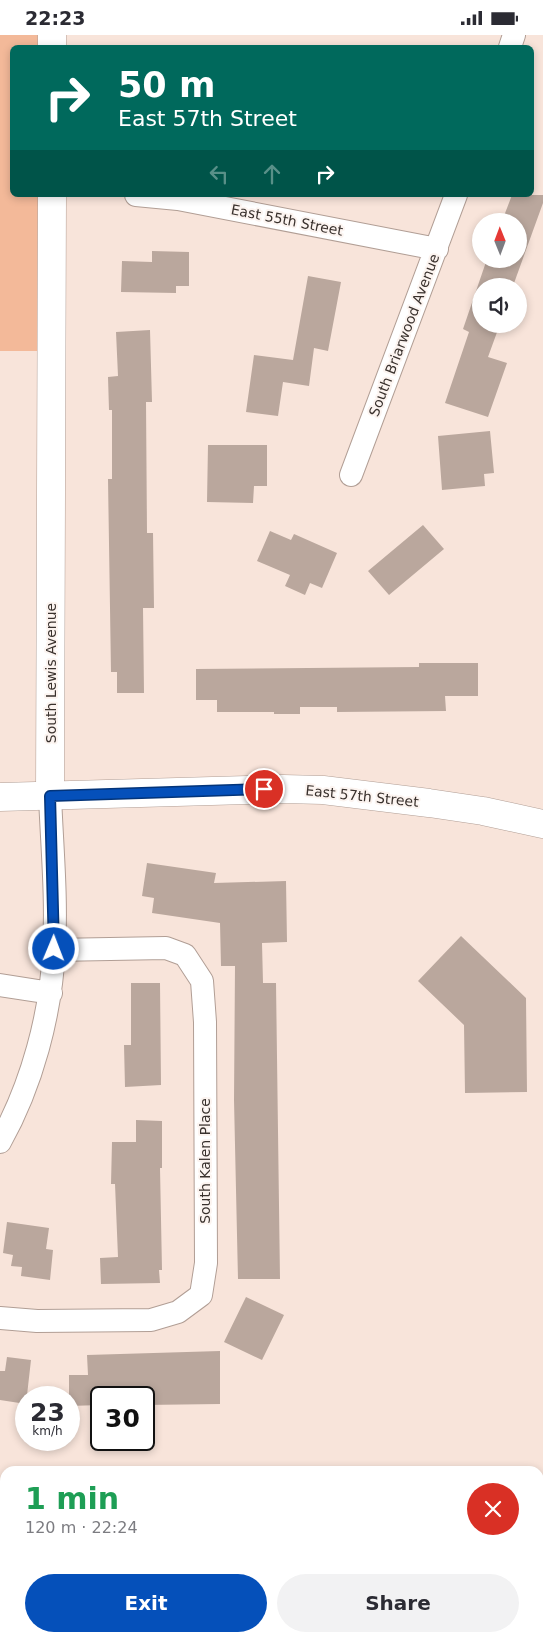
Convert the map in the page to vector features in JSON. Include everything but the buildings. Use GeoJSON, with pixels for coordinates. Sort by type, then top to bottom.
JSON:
{"type":"FeatureCollection","features":[{"type":"Feature","properties":{"kind":"street","name":"South Lewis Avenue"},"geometry":{"type":"LineString","coordinates":[[0,1142],[26,1081],[39,1041],[50,993],[54,949],[50,796],[52,197]]}},
{"type":"Feature","properties":{"kind":"street","name":"East 55th Street"},"geometry":{"type":"LineString","coordinates":[[157,197],[178,199],[437,249]]}},
{"type":"Feature","properties":{"kind":"street","name":"South Briarwood Avenue"},"geometry":{"type":"LineString","coordinates":[[351,475],[455,197]]}},
{"type":"Feature","properties":{"kind":"street","name":"East 57th Street"},"geometry":{"type":"LineString","coordinates":[[0,797],[283,789],[323,790],[483,811],[543,824]]}},
{"type":"Feature","properties":{"kind":"street","name":"South Kalen Place"},"geometry":{"type":"LineString","coordinates":[[0,1318],[37,1321],[151,1320],[178,1313],[201,1295],[206,1263],[205,1041],[202,981],[185,955],[166,948],[54,949]]}},
{"type":"Feature","properties":{"kind":"street"},"geometry":{"type":"LineString","coordinates":[[0,985],[50,993]]}},
{"type":"Feature","properties":{"kind":"shaded area"},"geometry":{"type":"Polygon","coordinates":[[[0,35],[52,35],[52,45],[10,45],[10,197],[52,197],[52,351],[0,351],[0,35]]]}},
{"type":"Feature","properties":{"kind":"route"},"geometry":{"type":"LineString","coordinates":[[54,949],[55,914],[50,796],[264,789]]}}]}
